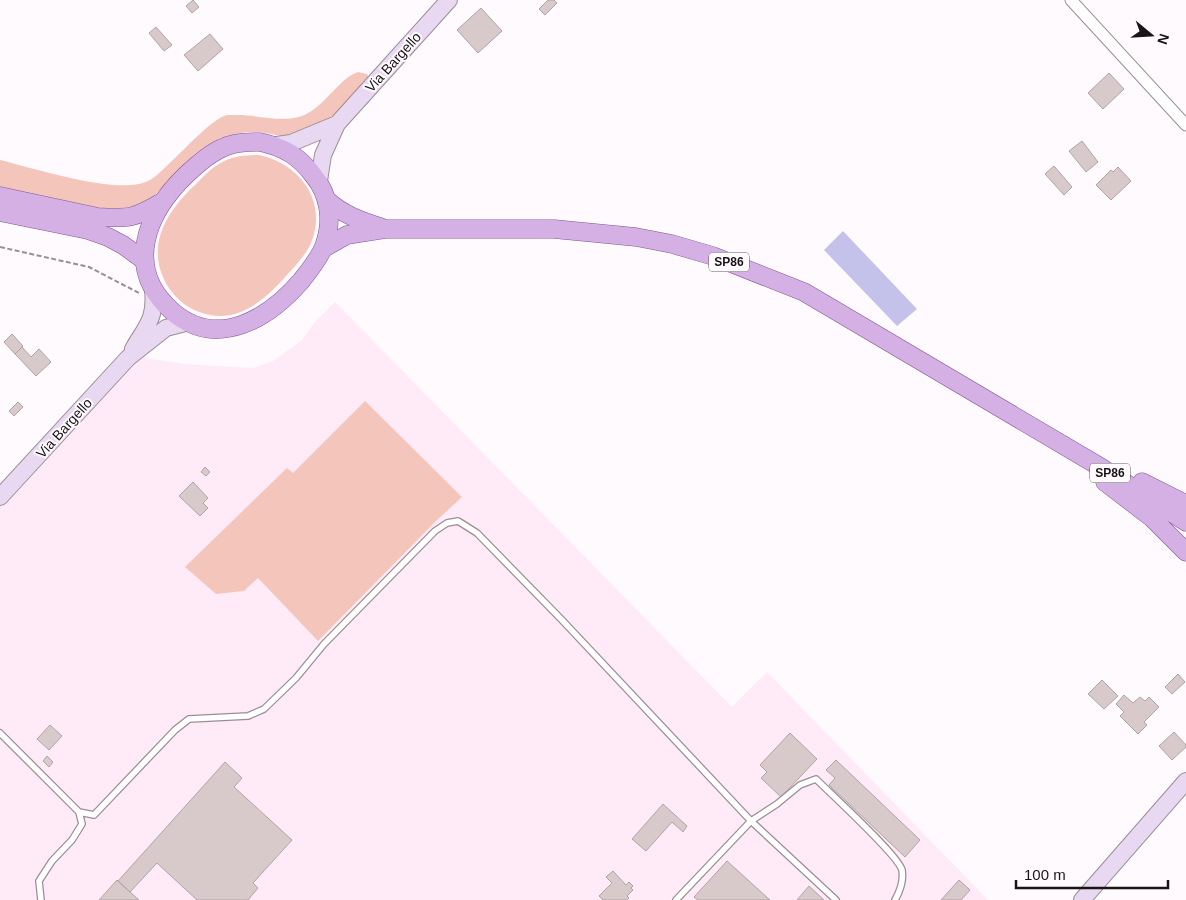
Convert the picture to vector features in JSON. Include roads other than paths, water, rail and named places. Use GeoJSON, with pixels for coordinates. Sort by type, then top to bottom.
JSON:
{"type":"FeatureCollection","features":[{"type":"Feature","properties":{"kind":"main road"},"geometry":{"type":"LineString","coordinates":[[260,142],[277,145],[293,154],[306,165],[319,181],[327,200],[329,213],[328,232],[324,248],[312,268],[290,293],[255,320],[236,328],[218,330],[203,327],[189,322],[149,293],[145,244],[150,226],[162,202],[177,184],[212,153],[238,143],[260,142]]}},
{"type":"Feature","properties":{"kind":"main road"},"geometry":{"type":"LineString","coordinates":[[0,196],[98,217],[114,218],[128,218],[141,214],[162,202]]}},
{"type":"Feature","properties":{"kind":"main road","name":"SP86"},"geometry":{"type":"LineString","coordinates":[[327,200],[349,215],[386,229]]}},
{"type":"Feature","properties":{"kind":"main road"},"geometry":{"type":"LineString","coordinates":[[0,212],[88,230],[124,245],[145,261]]}},
{"type":"Feature","properties":{"kind":"main road","name":"SP86"},"geometry":{"type":"LineString","coordinates":[[324,248],[347,235],[386,229],[554,229],[592,231],[636,237],[672,244],[713,256],[804,292],[1102,468],[1186,522]]}},
{"type":"Feature","properties":{"kind":"main road"},"geometry":{"type":"LineString","coordinates":[[1032,427],[1186,504]]}},
{"type":"Feature","properties":{"kind":"main road"},"geometry":{"type":"LineString","coordinates":[[1032,427],[1152,518],[1186,552]]}},
{"type":"Feature","properties":{"kind":"street","name":"Via Bargello"},"geometry":{"type":"LineString","coordinates":[[319,181],[323,155],[337,124],[449,0]]}},
{"type":"Feature","properties":{"kind":"street"},"geometry":{"type":"LineString","coordinates":[[1071,0],[1186,125]]}},
{"type":"Feature","properties":{"kind":"street","name":"Via Bargello"},"geometry":{"type":"LineString","coordinates":[[277,145],[291,144],[337,124]]}},
{"type":"Feature","properties":{"kind":"street","name":"Via Bargello"},"geometry":{"type":"LineString","coordinates":[[128,358],[153,316],[154,303],[149,293]]}},
{"type":"Feature","properties":{"kind":"street","name":"Via Bargello"},"geometry":{"type":"LineString","coordinates":[[0,497],[128,358],[166,328],[189,322]]}},
{"type":"Feature","properties":{"kind":"street"},"geometry":{"type":"LineString","coordinates":[[1082,900],[1186,782]]}},
{"type":"Feature","properties":{"kind":"lane"},"geometry":{"type":"LineString","coordinates":[[78,812],[94,815],[175,730],[189,720],[248,716],[264,709],[296,678],[324,644],[435,531],[447,522],[458,521],[477,533],[562,619],[751,821],[836,900]]}},
{"type":"Feature","properties":{"kind":"lane"},"geometry":{"type":"LineString","coordinates":[[0,733],[78,812],[82,824],[72,840],[52,862],[39,881],[40,900]]}},
{"type":"Feature","properties":{"kind":"lane"},"geometry":{"type":"LineString","coordinates":[[676,900],[751,821],[777,804],[800,785],[816,779],[889,852],[902,869],[901,890],[895,900]]}},
{"type":"Feature","properties":{"kind":"water"},"geometry":{"type":"Polygon","coordinates":[[[843,231],[917,309],[897,326],[824,250],[843,231]]]}}]}
